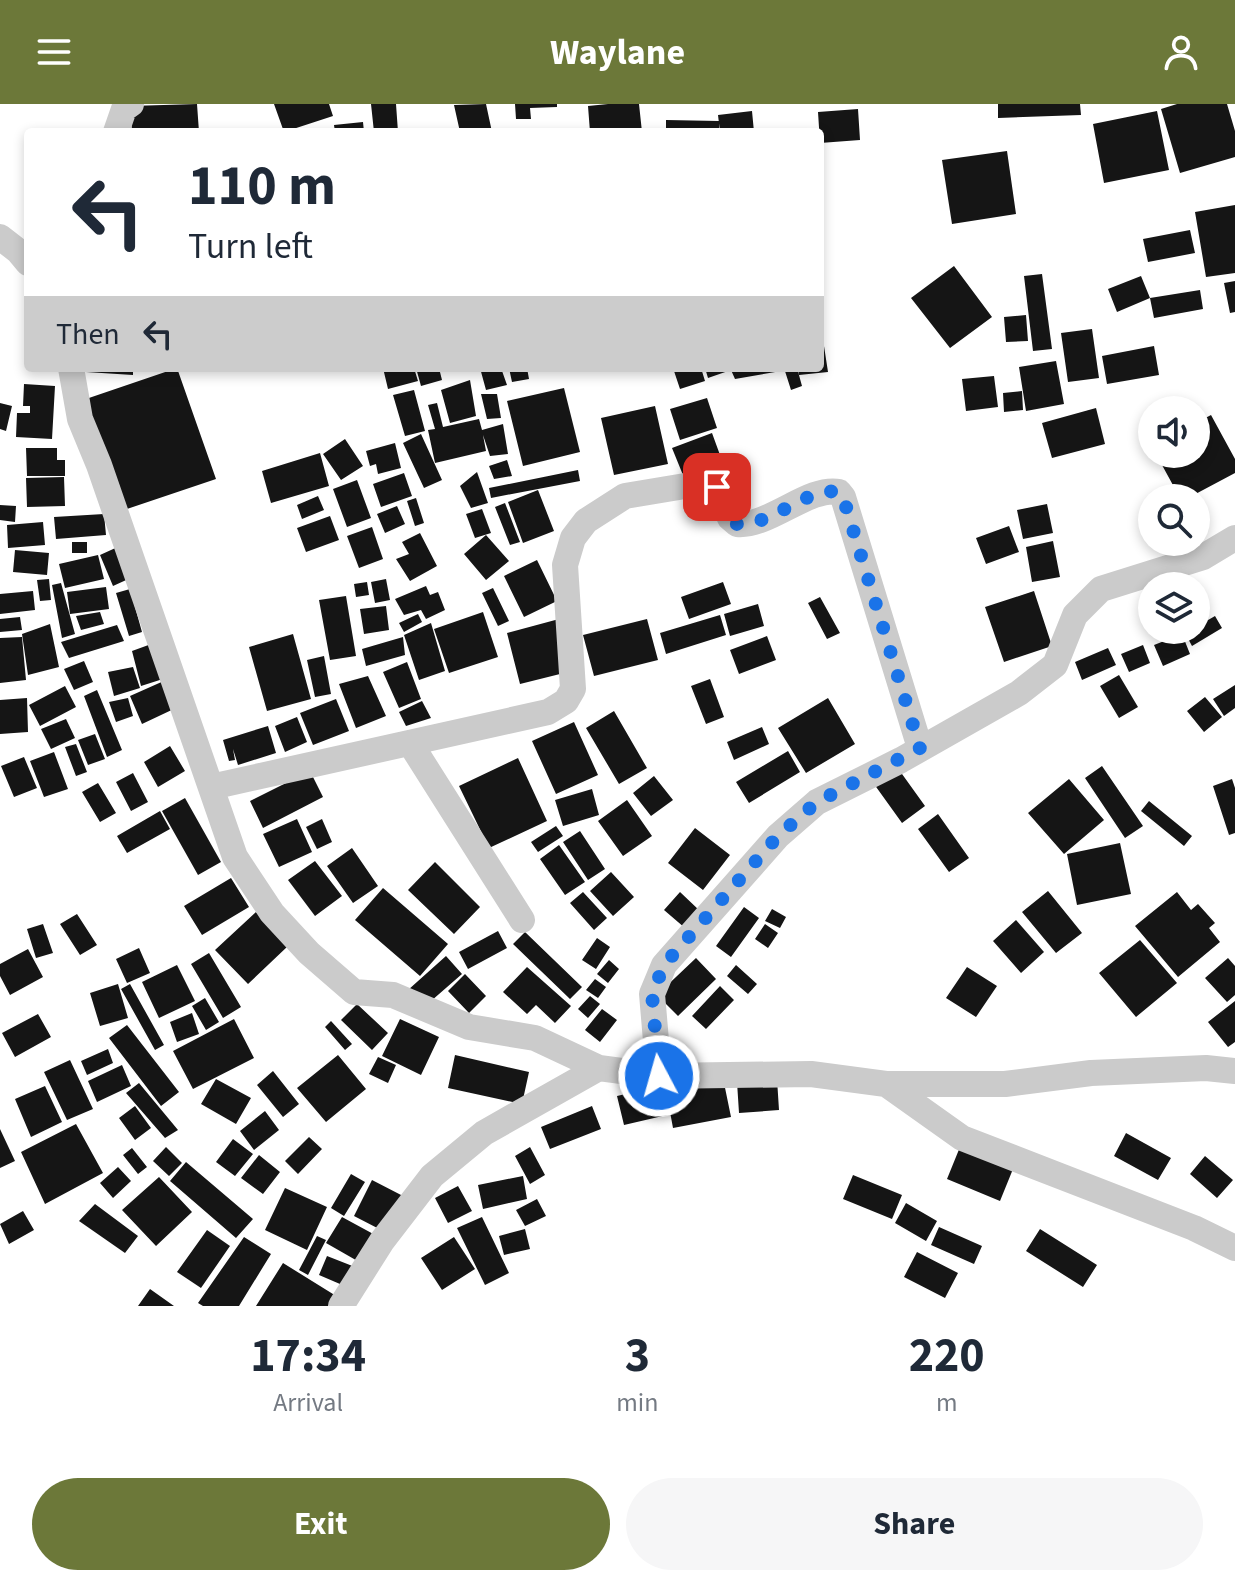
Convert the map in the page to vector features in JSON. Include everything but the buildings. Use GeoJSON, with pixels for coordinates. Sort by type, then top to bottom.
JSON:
{"type":"FeatureCollection","features":[{"type":"Feature","properties":{"kind":"street"},"geometry":{"type":"LineString","coordinates":[[117,128],[124,109],[131,104]]}},
{"type":"Feature","properties":{"kind":"street"},"geometry":{"type":"LineString","coordinates":[[0,237],[24,258]]}},
{"type":"Feature","properties":{"kind":"street"},"geometry":{"type":"LineString","coordinates":[[72,372],[80,419],[99,465],[235,857],[272,913],[309,953],[354,992],[393,995],[469,1027],[535,1038],[599,1068],[659,1076],[811,1074],[886,1084],[1005,1084],[1091,1073],[1206,1068],[1235,1071]]}},
{"type":"Feature","properties":{"kind":"street"},"geometry":{"type":"LineString","coordinates":[[211,787],[548,712],[566,701],[573,689],[565,565],[573,538],[586,521],[625,496],[710,484],[717,487],[730,518],[737,524],[753,523],[825,492],[839,492],[843,497],[920,748]]}},
{"type":"Feature","properties":{"kind":"street"},"geometry":{"type":"LineString","coordinates":[[659,1076],[652,994],[664,965],[778,836],[817,802],[1019,693],[1055,665],[1075,615],[1101,589],[1203,557],[1235,538]]}},
{"type":"Feature","properties":{"kind":"street"},"geometry":{"type":"LineString","coordinates":[[410,743],[522,920]]}},
{"type":"Feature","properties":{"kind":"street"},"geometry":{"type":"LineString","coordinates":[[341,1306],[382,1241],[432,1176],[484,1133],[599,1068]]}},
{"type":"Feature","properties":{"kind":"street"},"geometry":{"type":"LineString","coordinates":[[886,1084],[962,1138],[1194,1228],[1235,1248]]}},
{"type":"Feature","properties":{"kind":"route"},"geometry":{"type":"LineString","coordinates":[[659,1076],[652,994],[664,965],[778,836],[817,802],[920,748],[843,497],[839,492],[825,492],[745,525],[737,524],[730,518],[717,487]]}}]}
